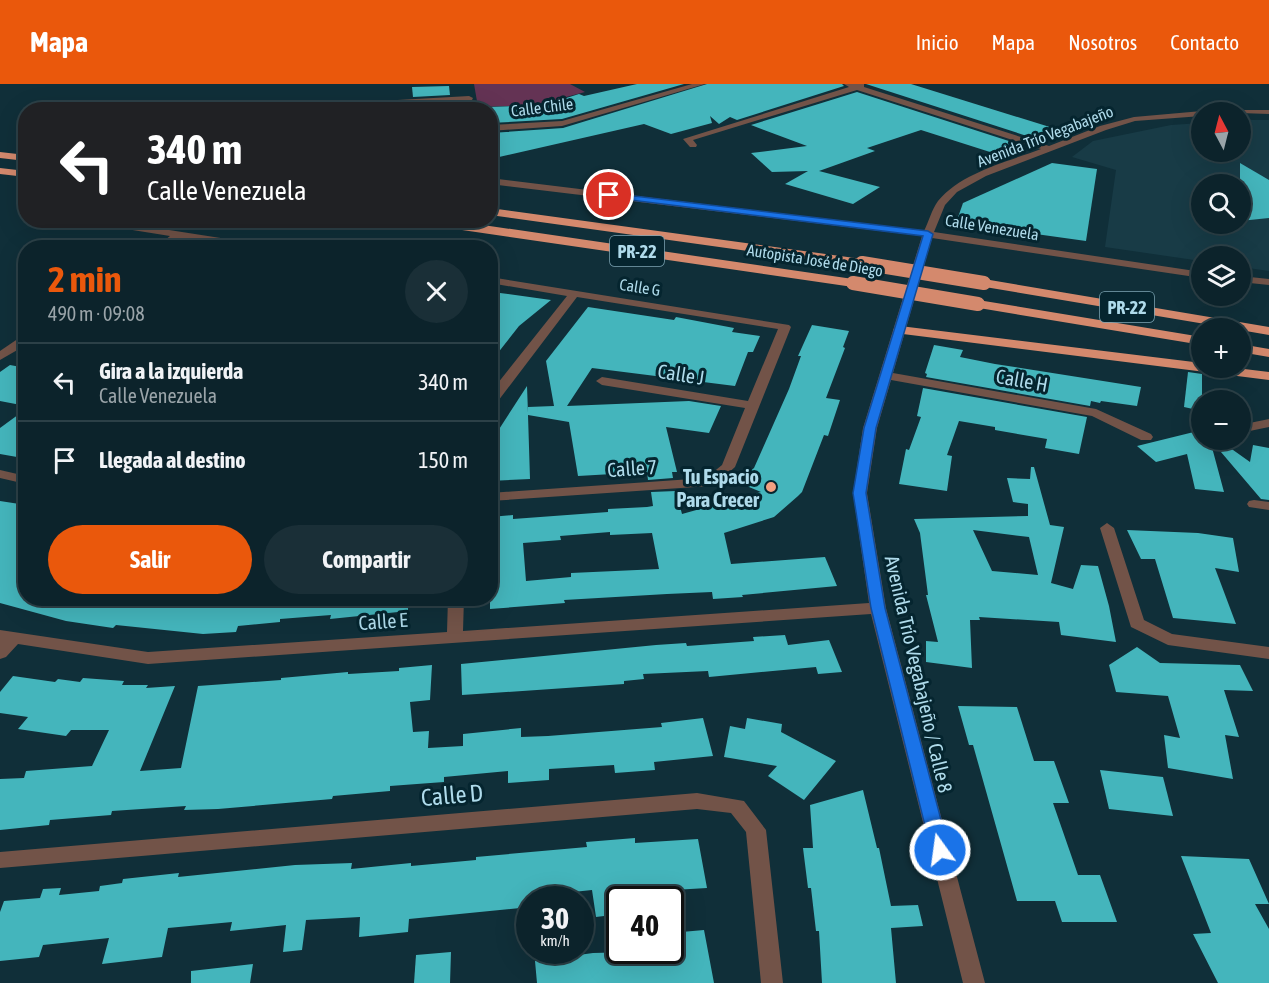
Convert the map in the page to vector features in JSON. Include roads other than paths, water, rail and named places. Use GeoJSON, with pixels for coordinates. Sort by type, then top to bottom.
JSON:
{"type":"FeatureCollection","features":[{"type":"Feature","properties":{"kind":"highway"},"geometry":{"type":"LineString","coordinates":[[0,156],[18,157]]}},
{"type":"Feature","properties":{"kind":"highway"},"geometry":{"type":"LineString","coordinates":[[0,171],[18,173]]}},
{"type":"Feature","properties":{"kind":"highway","name":"Autopista José de Diego"},"geometry":{"type":"LineString","coordinates":[[498,212],[862,263],[1269,331]]}},
{"type":"Feature","properties":{"kind":"highway","name":"Autopista José de Diego"},"geometry":{"type":"LineString","coordinates":[[476,228],[853,283],[1191,339]]}},
{"type":"Feature","properties":{"kind":"highway"},"geometry":{"type":"LineString","coordinates":[[900,330],[1191,366]]}},
{"type":"Feature","properties":{"kind":"highway"},"geometry":{"type":"LineString","coordinates":[[1251,350],[1269,353]]}},
{"type":"Feature","properties":{"kind":"highway"},"geometry":{"type":"LineString","coordinates":[[1251,374],[1269,376]]}},
{"type":"Feature","properties":{"kind":"street","name":"Calle Chile"},"geometry":{"type":"LineString","coordinates":[[498,127],[561,123],[701,84]]}},
{"type":"Feature","properties":{"kind":"street"},"geometry":{"type":"LineString","coordinates":[[848,84],[1051,149]]}},
{"type":"Feature","properties":{"kind":"street"},"geometry":{"type":"LineString","coordinates":[[693,145],[687,139],[868,84]]}},
{"type":"Feature","properties":{"kind":"street"},"geometry":{"type":"LineString","coordinates":[[378,102],[468,94],[470,102]]}},
{"type":"Feature","properties":{"kind":"street"},"geometry":{"type":"LineString","coordinates":[[1251,112],[1269,112]]}},
{"type":"Feature","properties":{"kind":"street","name":"Avenida Trío Vegabajeño"},"geometry":{"type":"LineString","coordinates":[[928,234],[941,204],[954,190],[983,174],[1103,128],[1134,119],[1191,114]]}},
{"type":"Feature","properties":{"kind":"street","name":"Calle Venezuela"},"geometry":{"type":"LineString","coordinates":[[498,182],[928,234],[1191,273]]}},
{"type":"Feature","properties":{"kind":"street"},"geometry":{"type":"LineString","coordinates":[[138,228],[217,240]]}},
{"type":"Feature","properties":{"kind":"street"},"geometry":{"type":"LineString","coordinates":[[171,240],[180,234]]}},
{"type":"Feature","properties":{"kind":"street","name":"Avenida Trío Vegabajeño / Calle 8"},"geometry":{"type":"LineString","coordinates":[[928,234],[870,428],[860,493],[878,608],[974,983]]}},
{"type":"Feature","properties":{"kind":"street"},"geometry":{"type":"LineString","coordinates":[[1251,280],[1269,282]]}},
{"type":"Feature","properties":{"kind":"street","name":"Calle G"},"geometry":{"type":"LineString","coordinates":[[498,281],[785,327]]}},
{"type":"Feature","properties":{"kind":"street"},"geometry":{"type":"LineString","coordinates":[[498,392],[575,293]]}},
{"type":"Feature","properties":{"kind":"street","name":"Calle 7"},"geometry":{"type":"LineString","coordinates":[[498,496],[710,482],[728,467],[785,327]]}},
{"type":"Feature","properties":{"kind":"street"},"geometry":{"type":"LineString","coordinates":[[0,356],[18,344]]}},
{"type":"Feature","properties":{"kind":"street","name":"Calle H"},"geometry":{"type":"LineString","coordinates":[[887,376],[1096,413],[1146,436]]}},
{"type":"Feature","properties":{"kind":"street","name":"Calle J"},"geometry":{"type":"LineString","coordinates":[[602,381],[754,406]]}},
{"type":"Feature","properties":{"kind":"street"},"geometry":{"type":"LineString","coordinates":[[1251,427],[1269,423]]}},
{"type":"Feature","properties":{"kind":"street"},"geometry":{"type":"LineString","coordinates":[[0,474],[18,476]]}},
{"type":"Feature","properties":{"kind":"street"},"geometry":{"type":"LineString","coordinates":[[1107,528],[1137,623],[1168,639],[1269,653]]}},
{"type":"Feature","properties":{"kind":"street"},"geometry":{"type":"LineString","coordinates":[[455,637],[456,606]]}},
{"type":"Feature","properties":{"kind":"street","name":"Calle E"},"geometry":{"type":"LineString","coordinates":[[7,638],[148,658],[878,608]]}},
{"type":"Feature","properties":{"kind":"street"},"geometry":{"type":"LineString","coordinates":[[0,653],[7,638]]}},
{"type":"Feature","properties":{"kind":"street","name":"Calle D"},"geometry":{"type":"LineString","coordinates":[[0,860],[697,801],[737,806],[756,830],[771,976]]}},
{"type":"Feature","properties":{"kind":"place","name":"Tu Espacio Para Crecer"},"geometry":{"type":"Point","coordinates":[771,487]}}]}
